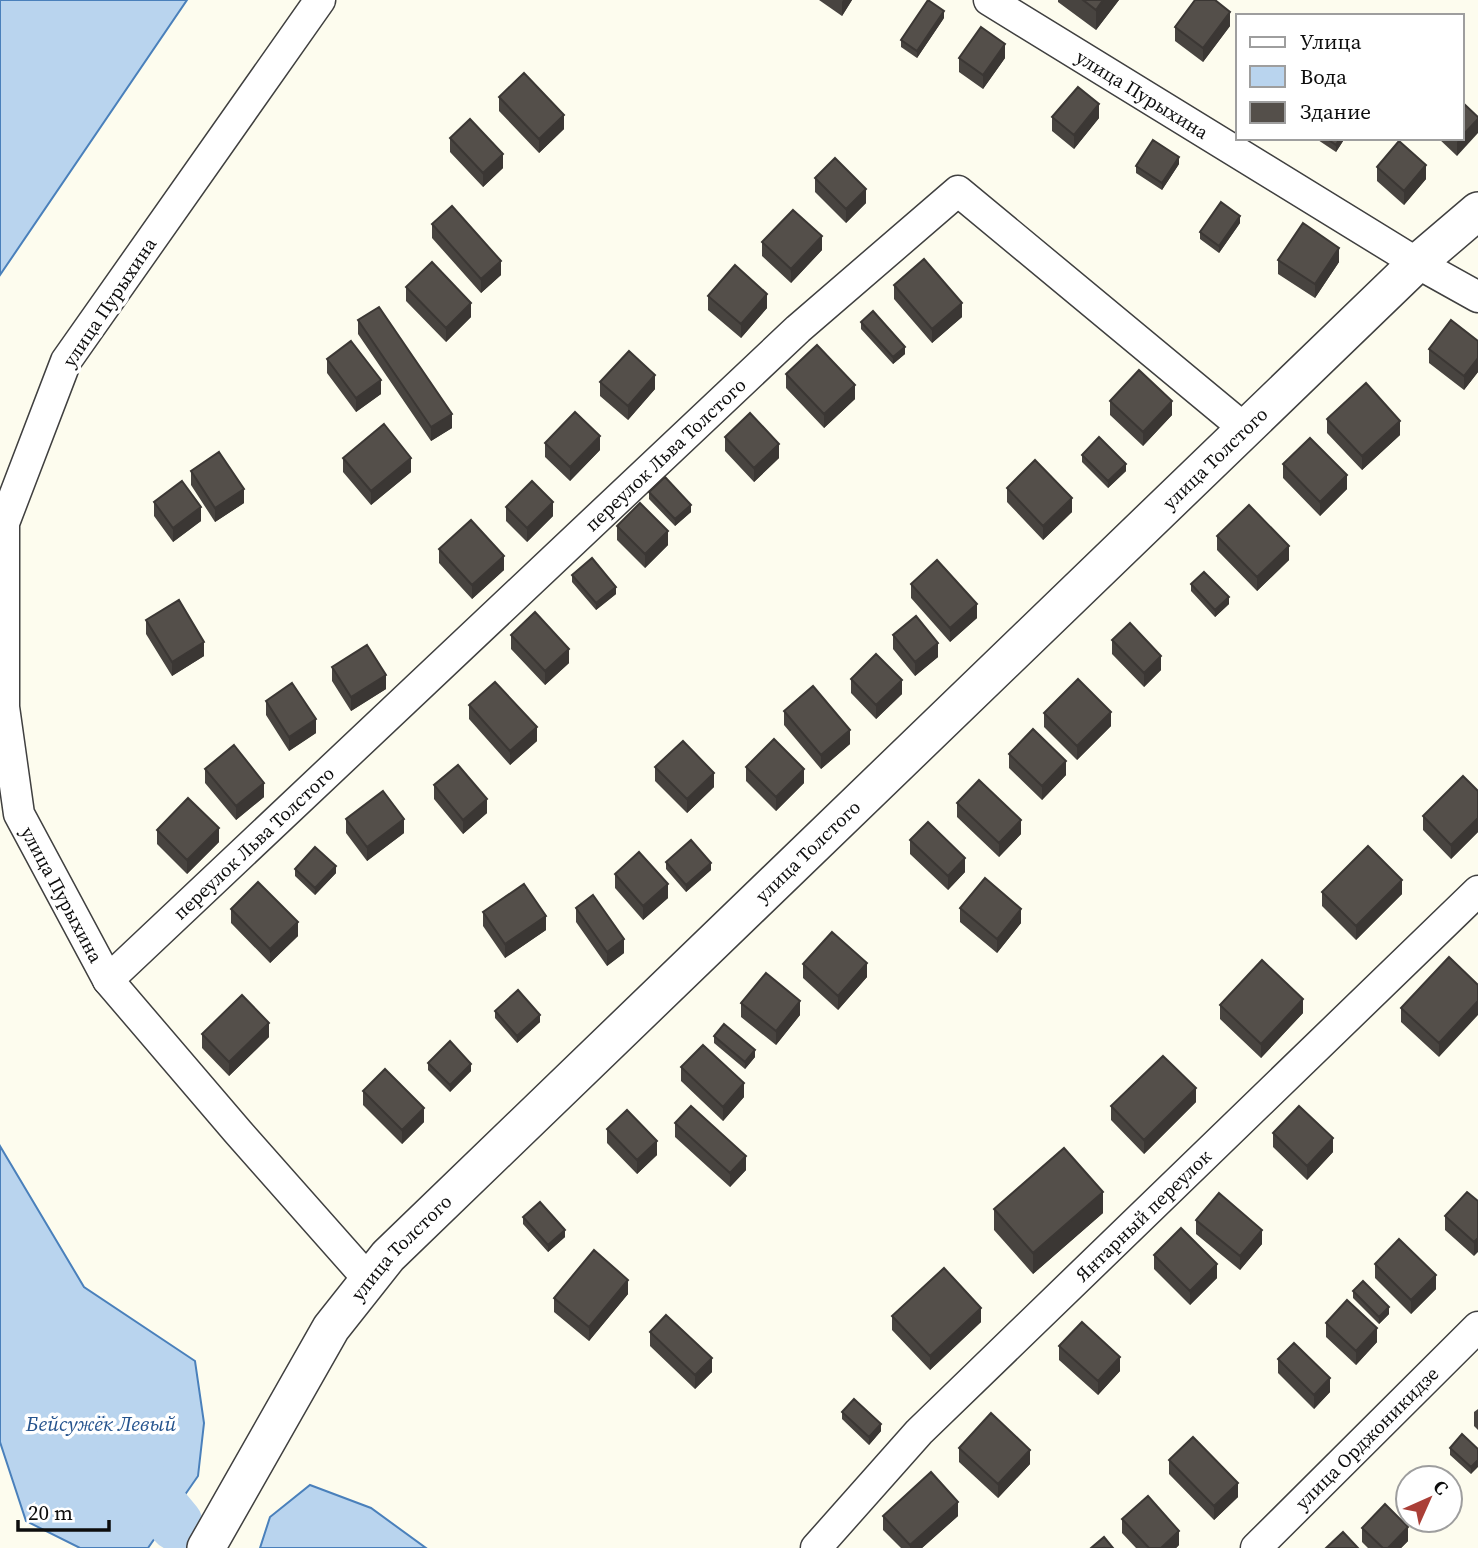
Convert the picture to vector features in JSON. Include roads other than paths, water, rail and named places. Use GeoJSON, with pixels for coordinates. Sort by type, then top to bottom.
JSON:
{"type":"FeatureCollection","features":[{"type":"Feature","properties":{"kind":"street","name":"улица Пурыхина"},"geometry":{"type":"LineString","coordinates":[[320,0],[66,361],[4,523],[4,707],[19,814],[108,980],[369,1280]]}},
{"type":"Feature","properties":{"kind":"street","name":"улица Пурыхина"},"geometry":{"type":"LineString","coordinates":[[989,0],[1417,263],[1478,297]]}},
{"type":"Feature","properties":{"kind":"street","name":"переулок Льва Толстого"},"geometry":{"type":"LineString","coordinates":[[108,980],[798,329],[958,191],[1245,429]]}},
{"type":"Feature","properties":{"kind":"street","name":"улица Толстого"},"geometry":{"type":"LineString","coordinates":[[206,1548],[331,1328],[388,1256],[1417,263],[1478,211]]}},
{"type":"Feature","properties":{"kind":"street","name":"Янтарный переулок"},"geometry":{"type":"LineString","coordinates":[[816,1548],[919,1432],[1478,891]]}},
{"type":"Feature","properties":{"kind":"street","name":"улица Орджоникидзе"},"geometry":{"type":"LineString","coordinates":[[1256,1548],[1478,1327]]}},
{"type":"Feature","properties":{"kind":"water"},"geometry":{"type":"Polygon","coordinates":[[[0,0],[187,0],[0,275],[0,0]]]}},
{"type":"Feature","properties":{"kind":"water","name":"Бейсужёк Левый"},"geometry":{"type":"Polygon","coordinates":[[[0,1146],[84,1287],[195,1361],[204,1423],[198,1476],[148,1548],[80,1548],[26,1521],[0,1442],[0,1146]]]}},
{"type":"Feature","properties":{"kind":"water"},"geometry":{"type":"Polygon","coordinates":[[[310,1485],[371,1508],[426,1548],[260,1548],[270,1517],[310,1485]]]}},
{"type":"Feature","properties":{"kind":"waterway","name":"Бейсужёк Левый"},"geometry":{"type":"LineString","coordinates":[[123,1460],[176,1524]]}}]}
